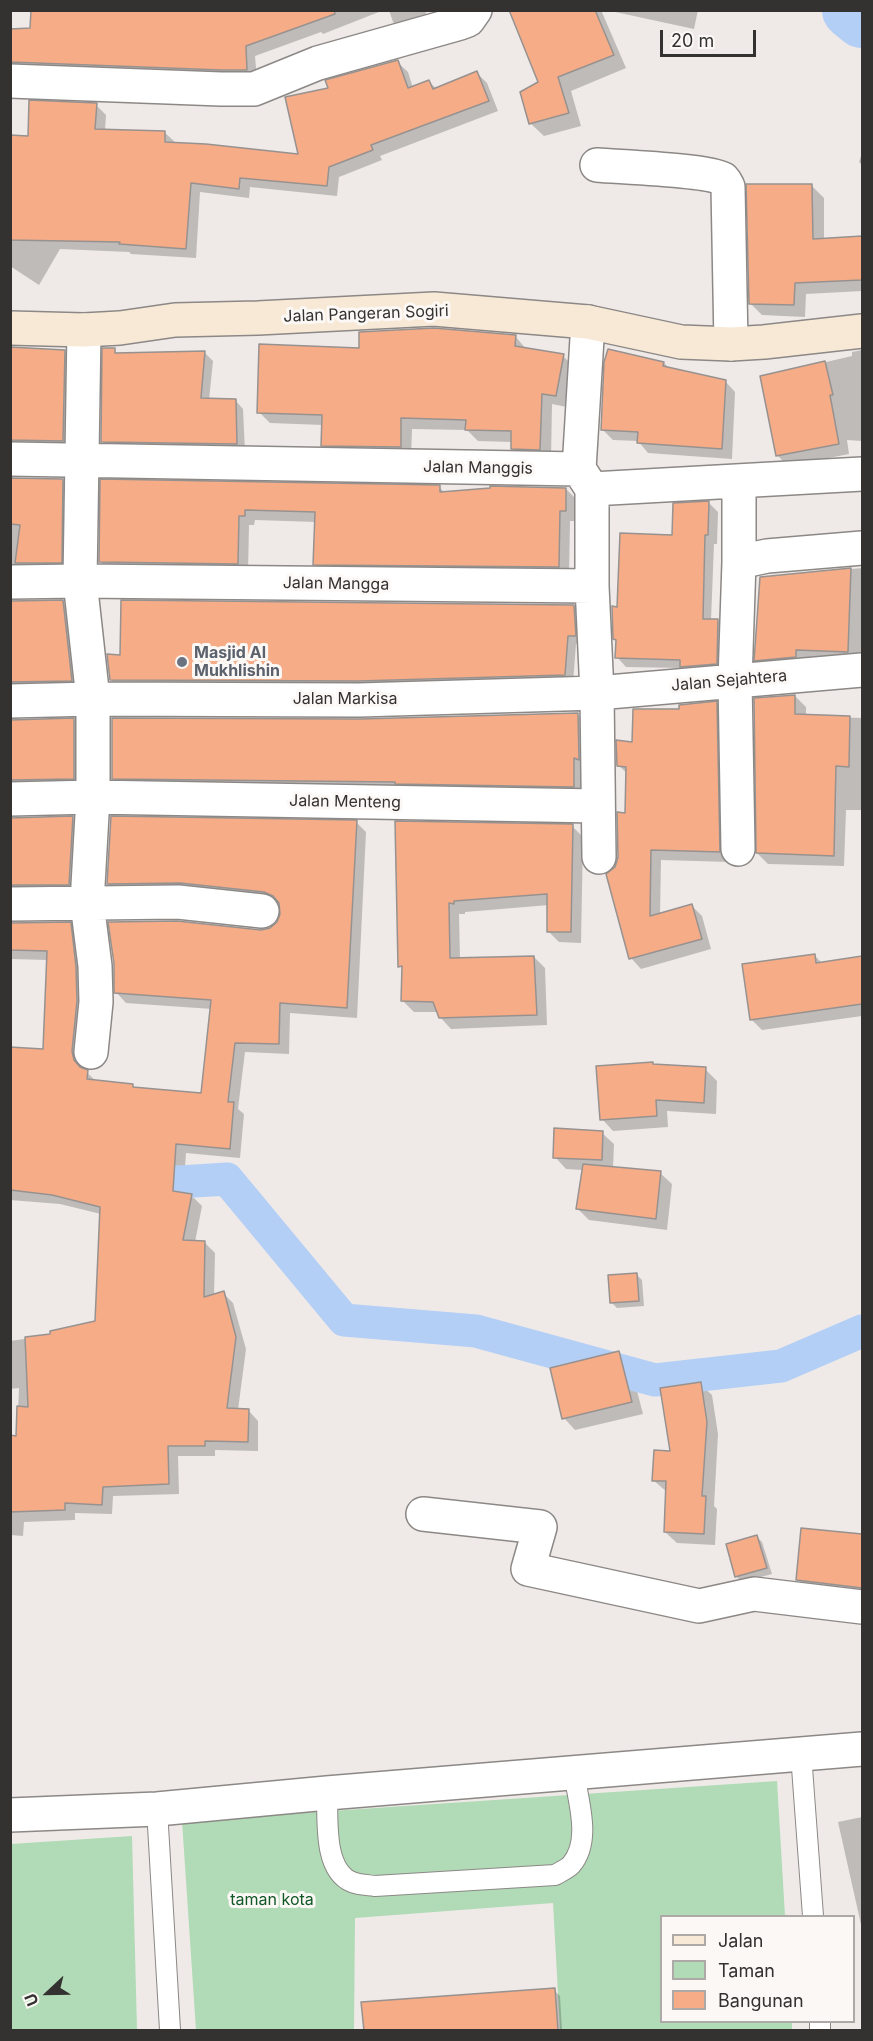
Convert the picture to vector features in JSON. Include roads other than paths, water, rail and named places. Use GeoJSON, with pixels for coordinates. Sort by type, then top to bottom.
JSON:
{"type":"FeatureCollection","features":[{"type":"Feature","properties":{"kind":"street"},"geometry":{"type":"LineString","coordinates":[[10,81],[254,89],[318,63],[460,23],[468,20],[476,10]]}},
{"type":"Feature","properties":{"kind":"street"},"geometry":{"type":"LineString","coordinates":[[597,165],[704,174],[722,179],[726,183],[728,187],[731,344]]}},
{"type":"Feature","properties":{"kind":"street","name":"Jalan Pangeran Sogiri"},"geometry":{"type":"LineString","coordinates":[[10,328],[84,330],[120,328],[174,320],[435,309],[588,322],[681,342],[731,344],[862,331]]}},
{"type":"Feature","properties":{"kind":"street"},"geometry":{"type":"LineString","coordinates":[[588,322],[585,479],[597,693],[599,857]]}},
{"type":"Feature","properties":{"kind":"street"},"geometry":{"type":"LineString","coordinates":[[84,330],[80,581],[93,699],[93,797],[87,903],[96,1002],[91,1052]]}},
{"type":"Feature","properties":{"kind":"street","name":"Jalan Manggis"},"geometry":{"type":"LineString","coordinates":[[10,459],[345,466],[585,479],[739,482],[862,474]]}},
{"type":"Feature","properties":{"kind":"street"},"geometry":{"type":"LineString","coordinates":[[738,849],[735,680],[739,482]]}},
{"type":"Feature","properties":{"kind":"street"},"geometry":{"type":"LineString","coordinates":[[739,562],[767,556],[862,548]]}},
{"type":"Feature","properties":{"kind":"street","name":"Jalan Mangga"},"geometry":{"type":"LineString","coordinates":[[10,582],[592,586]]}},
{"type":"Feature","properties":{"kind":"street","name":"Jalan Sejahtera"},"geometry":{"type":"LineString","coordinates":[[597,693],[862,670]]}},
{"type":"Feature","properties":{"kind":"street","name":"Jalan Markisa"},"geometry":{"type":"LineString","coordinates":[[10,700],[359,700],[597,693]]}},
{"type":"Feature","properties":{"kind":"street","name":"Jalan Menteng"},"geometry":{"type":"LineString","coordinates":[[10,799],[93,797],[597,806]]}},
{"type":"Feature","properties":{"kind":"street"},"geometry":{"type":"LineString","coordinates":[[10,904],[178,902],[262,911]]}},
{"type":"Feature","properties":{"kind":"street"},"geometry":{"type":"LineString","coordinates":[[423,1514],[540,1527],[528,1569],[699,1606],[754,1594],[862,1607]]}},
{"type":"Feature","properties":{"kind":"street"},"geometry":{"type":"LineString","coordinates":[[10,1815],[157,1809],[862,1749]]}},
{"type":"Feature","properties":{"kind":"lane"},"geometry":{"type":"LineString","coordinates":[[801,1754],[813,1915]]}},
{"type":"Feature","properties":{"kind":"lane"},"geometry":{"type":"LineString","coordinates":[[327,1793],[328,1844],[335,1867],[351,1882],[375,1886],[555,1875],[570,1866],[580,1850],[582,1827],[574,1773]]}},
{"type":"Feature","properties":{"kind":"lane"},"geometry":{"type":"LineString","coordinates":[[157,1809],[170,2031]]}},
{"type":"Feature","properties":{"kind":"waterway"},"geometry":{"type":"LineString","coordinates":[[851,10],[862,19]]}},
{"type":"Feature","properties":{"kind":"waterway"},"geometry":{"type":"LineString","coordinates":[[130,1185],[227,1179],[344,1320],[476,1331],[655,1380],[781,1366],[862,1331]]}},
{"type":"Feature","properties":{"kind":"place","name":"Masjid Al Mukhlishin"},"geometry":{"type":"Point","coordinates":[182,662]}},
{"type":"Feature","properties":{"kind":"park label","name":"taman kota"},"geometry":{"type":"Point","coordinates":[272,1900]}}]}
